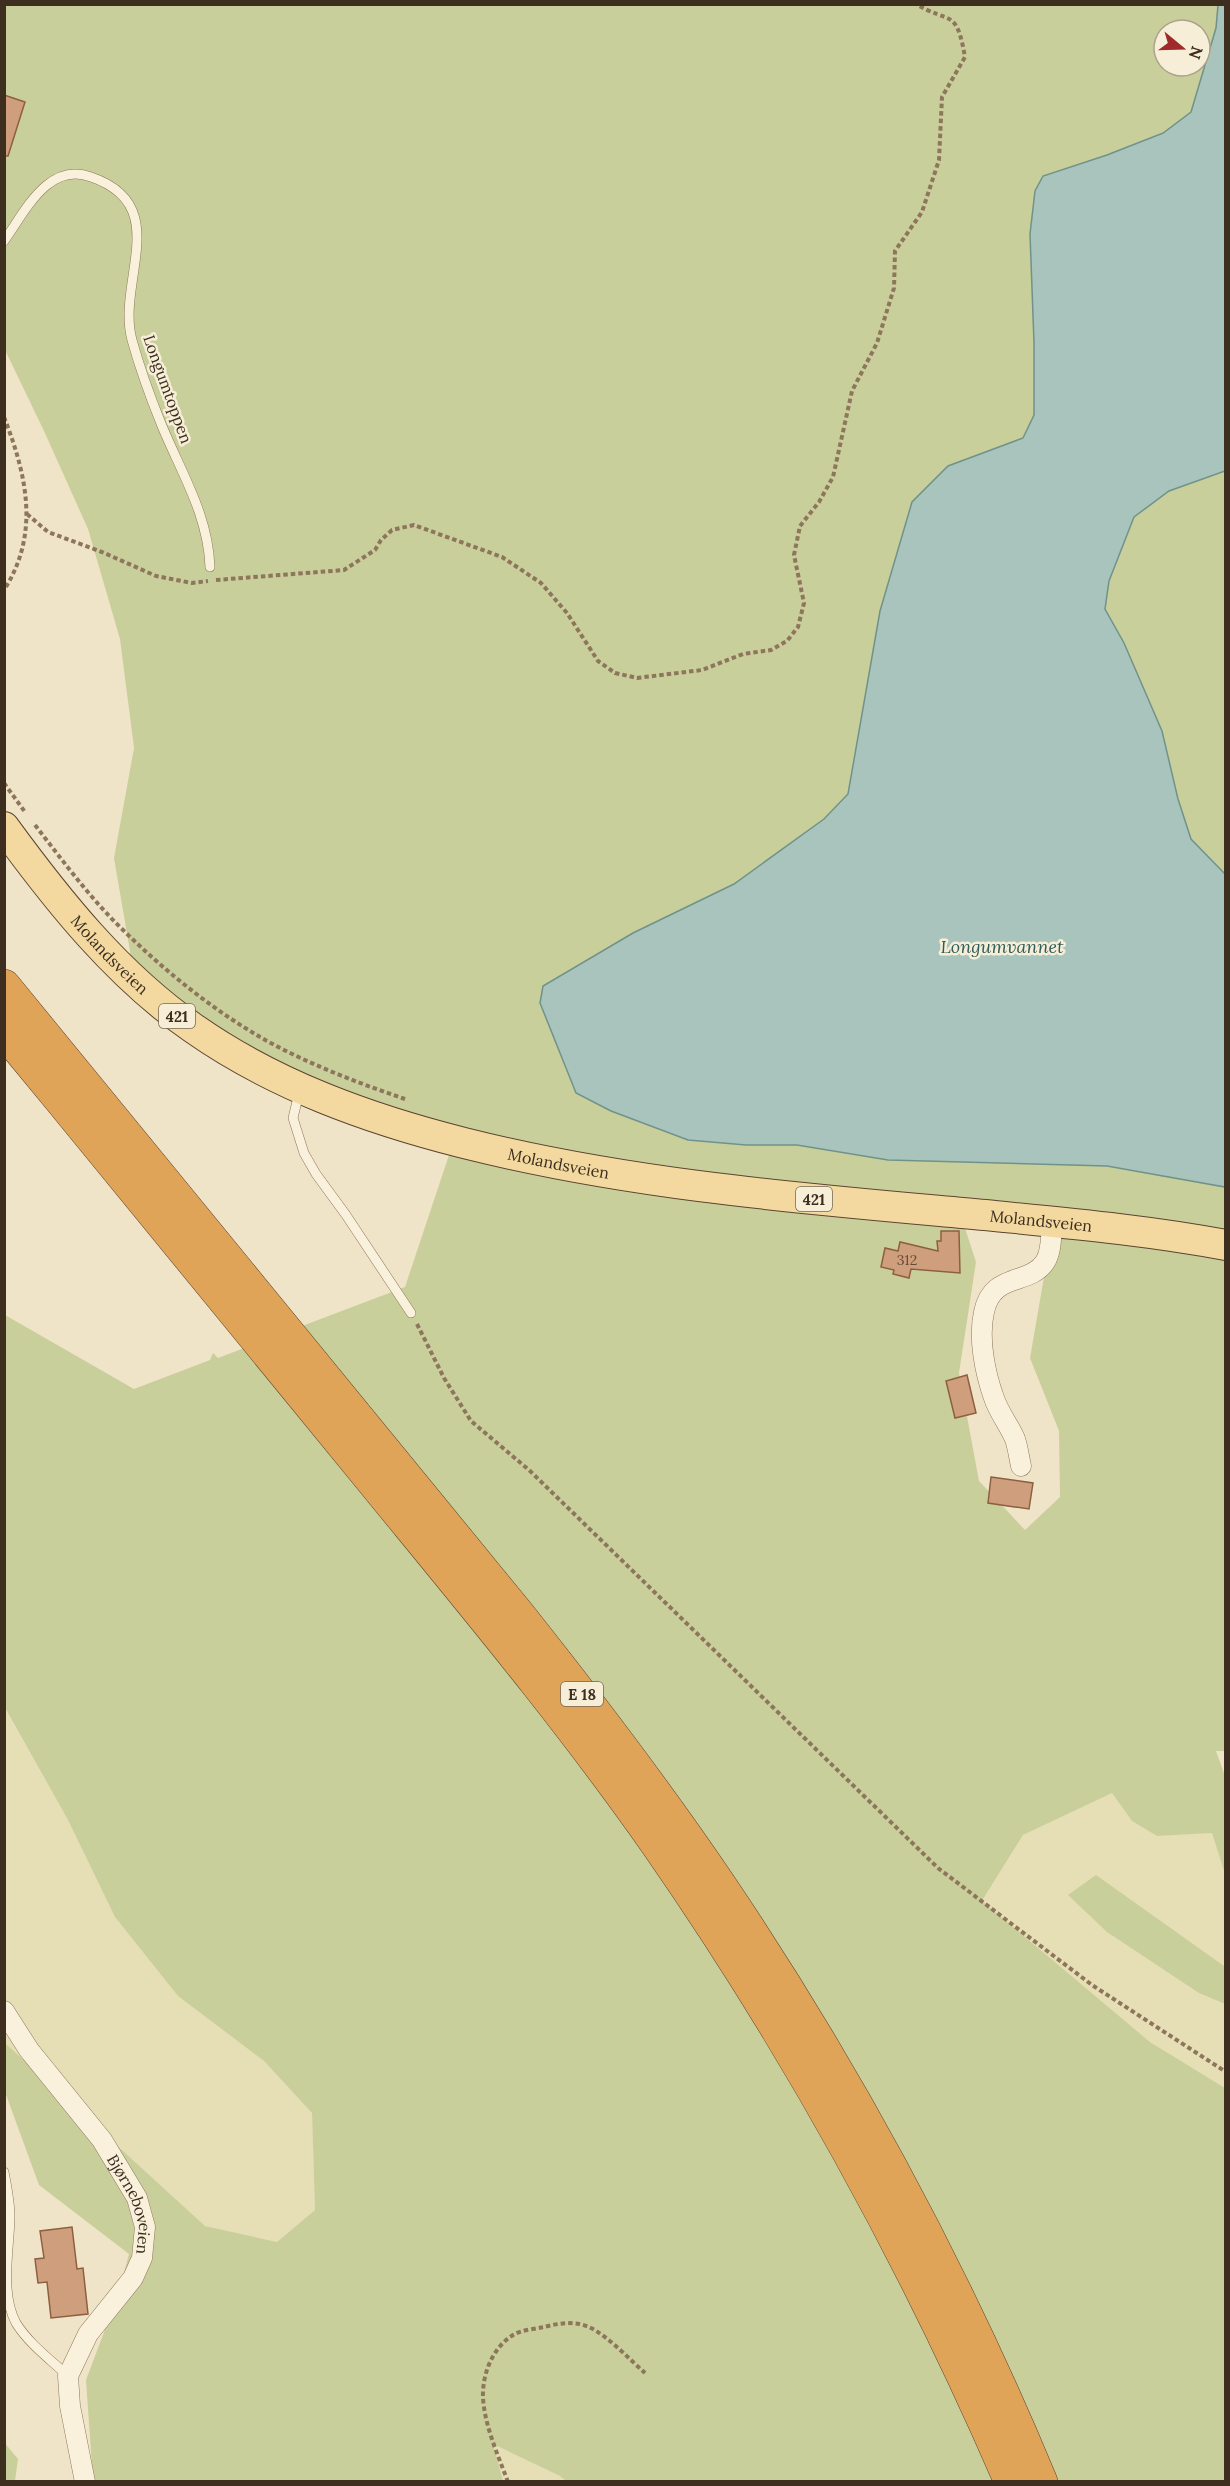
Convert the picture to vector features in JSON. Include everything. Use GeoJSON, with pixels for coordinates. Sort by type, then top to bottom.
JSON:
{"type":"FeatureCollection","features":[{"type":"Feature","properties":{"kind":"highway","name":"E 18"},"geometry":{"type":"LineString","coordinates":[[4,986],[518,1614],[587,1701],[659,1799],[766,1956],[861,2115],[948,2278],[1041,2481]]}},
{"type":"Feature","properties":{"kind":"highway","name":"E 18"},"geometry":{"type":"LineString","coordinates":[[4,1031],[504,1641],[656,1843],[765,2007],[850,2153],[935,2316],[1011,2481]]}},
{"type":"Feature","properties":{"kind":"main road","name":"Molandsveien"},"geometry":{"type":"LineString","coordinates":[[16,821],[72,915],[108,954],[166,1008],[223,1048],[336,1104],[407,1128],[527,1158],[591,1171],[790,1197],[1162,1234],[1226,1245]]}},
{"type":"Feature","properties":{"kind":"street"},"geometry":{"type":"LineString","coordinates":[[1021,1466],[1015,1440],[994,1400],[987,1375],[982,1334],[983,1313],[987,1300],[995,1288],[1032,1272],[1044,1264],[1049,1253],[1052,1222]]}},
{"type":"Feature","properties":{"kind":"street","name":"Bjørneboveien"},"geometry":{"type":"LineString","coordinates":[[4,2011],[29,2050],[102,2140],[137,2198],[145,2227],[142,2258],[133,2278],[88,2334],[68,2376],[70,2406],[85,2481]]}},
{"type":"Feature","properties":{"kind":"lane","name":"Longumtoppen"},"geometry":{"type":"LineString","coordinates":[[4,241],[42,189],[59,177],[90,176],[108,184],[129,203],[137,222],[138,236],[138,255],[129,304],[132,339],[163,427],[206,528],[210,567]]}},
{"type":"Feature","properties":{"kind":"lane"},"geometry":{"type":"LineString","coordinates":[[300,1088],[293,1118],[304,1154],[411,1313]]}},
{"type":"Feature","properties":{"kind":"lane"},"geometry":{"type":"LineString","coordinates":[[4,2172],[10,2216],[6,2301],[16,2323],[68,2376]]}},
{"type":"Feature","properties":{"kind":"path"},"geometry":{"type":"LineString","coordinates":[[27,514],[48,532],[102,552],[156,576],[192,583],[261,575],[344,570],[375,550],[381,540],[392,530],[414,525],[502,557],[541,583],[567,613],[598,661],[615,673],[637,678],[702,670],[743,654],[771,650],[787,640],[798,627],[804,603],[794,555],[800,526],[819,502],[833,477],[852,391],[878,343],[894,288],[894,251],[922,212],[939,160],[942,97],[965,57],[961,32],[951,19],[916,4]]}},
{"type":"Feature","properties":{"kind":"path"},"geometry":{"type":"LineString","coordinates":[[4,417],[18,452],[26,485],[27,514],[22,550],[4,590]]}},
{"type":"Feature","properties":{"kind":"path"},"geometry":{"type":"LineString","coordinates":[[4,783],[16,821]]}},
{"type":"Feature","properties":{"kind":"path"},"geometry":{"type":"LineString","coordinates":[[34,823],[82,885],[121,929],[166,970],[214,1007],[266,1040],[309,1062],[411,1101]]}},
{"type":"Feature","properties":{"kind":"path"},"geometry":{"type":"LineString","coordinates":[[411,1313],[444,1378],[471,1421],[529,1470],[938,1868],[1092,1985],[1226,2072]]}},
{"type":"Feature","properties":{"kind":"path"},"geometry":{"type":"LineString","coordinates":[[508,2481],[487,2422],[483,2397],[484,2378],[492,2357],[502,2344],[515,2334],[573,2323],[592,2329],[645,2373]]}},
{"type":"Feature","properties":{"kind":"shaded area"},"geometry":{"type":"Polygon","coordinates":[[[4,1708],[68,1820],[115,1917],[178,1996],[264,2061],[312,2113],[315,2210],[277,2242],[205,2226],[5,2043],[4,1708]]]}},
{"type":"Feature","properties":{"kind":"shaded area"},"geometry":{"type":"Polygon","coordinates":[[[1112,1793],[1132,1821],[1157,1836],[1212,1833],[1225,1874],[1225,1974],[1223,1966],[1187,1941],[1199,1993],[1225,2004],[1225,2088],[1150,2042],[982,1902],[1023,1835],[1112,1793]]]}},
{"type":"Feature","properties":{"kind":"shaded area"},"geometry":{"type":"Polygon","coordinates":[[[493,2444],[560,2476],[566,2481],[503,2481],[493,2444]]]}},
{"type":"Feature","properties":{"kind":"green space"},"geometry":{"type":"Polygon","coordinates":[[[5,5],[1218,5],[1212,41],[1212,18],[1152,18],[1152,78],[1201,78],[1191,112],[1163,132],[1107,155],[1034,343],[1034,415],[1023,438],[992,451],[912,502],[880,611],[848,794],[824,819],[734,884],[633,933],[543,986],[576,1093],[611,1111],[688,1140],[746,1145],[797,1145],[888,1160],[1107,1166],[1225,1187],[1226,1751],[1216,1751],[1225,1776],[1225,1874],[1212,1833],[1157,1836],[1132,1821],[1112,1793],[1023,1835],[982,1901],[1150,2042],[1225,2088],[1225,2481],[566,2481],[493,2444],[503,2481],[93,2481],[86,2380],[118,2295],[129,2254],[39,2185],[5,2092],[5,2043],[205,2226],[277,2242],[315,2210],[312,2113],[264,2061],[178,1996],[115,1917],[68,1820],[5,1708],[5,1315],[134,1389],[210,1360],[213,1353],[218,1358],[405,1287],[453,1143],[308,1080],[205,1019],[184,1017],[131,957],[114,858],[134,748],[120,639],[88,529],[5,350],[5,5]],[[1037,1206],[963,1222],[976,1262],[959,1373],[979,1481],[1025,1530],[1060,1497],[1059,1431],[1030,1358],[1049,1248],[1037,1206]]]}},
{"type":"Feature","properties":{"kind":"green space"},"geometry":{"type":"Polygon","coordinates":[[[1225,471],[1225,874],[1191,839],[1178,799],[1105,609],[1109,581],[1134,517],[1169,491],[1225,471]]]}},
{"type":"Feature","properties":{"kind":"green space"},"geometry":{"type":"Polygon","coordinates":[[[1096,1875],[1224,1966],[1225,2004],[1199,1993],[1107,1932],[1068,1895],[1096,1875]]]}},
{"type":"Feature","properties":{"kind":"green space"},"geometry":{"type":"Polygon","coordinates":[[[4,2442],[18,2459],[15,2481],[5,2481],[4,2442]]]}},
{"type":"Feature","properties":{"kind":"water","name":"Longumvannet"},"geometry":{"type":"Polygon","coordinates":[[[1218,5],[1226,5],[1225,471],[1169,491],[1134,517],[1109,581],[1105,609],[1124,643],[1162,731],[1178,799],[1191,839],[1225,874],[1225,1187],[1107,1166],[888,1160],[797,1145],[746,1145],[688,1140],[611,1111],[576,1093],[540,1003],[543,986],[633,933],[734,884],[824,819],[848,794],[880,611],[912,502],[948,466],[1023,438],[1034,415],[1030,234],[1035,191],[1043,176],[1107,155],[1163,133],[1191,112],[1201,78],[1212,78],[1212,41],[1218,5]]]}},
{"type":"Feature","properties":{"kind":"building"},"geometry":{"type":"Polygon","coordinates":[[[4,95],[25,102],[8,156],[4,156],[4,95]]]}},
{"type":"Feature","properties":{"kind":"building"},"geometry":{"type":"Polygon","coordinates":[[[941,1231],[959,1231],[960,1273],[911,1269],[909,1278],[893,1274],[894,1270],[881,1267],[885,1248],[898,1251],[900,1242],[938,1251],[937,1241],[941,1241],[941,1231]]]}},
{"type":"Feature","properties":{"kind":"building"},"geometry":{"type":"Polygon","coordinates":[[[967,1375],[976,1413],[955,1418],[946,1381],[967,1375]]]}},
{"type":"Feature","properties":{"kind":"building"},"geometry":{"type":"Polygon","coordinates":[[[991,1477],[1033,1483],[1029,1509],[988,1503],[991,1477]]]}},
{"type":"Feature","properties":{"kind":"building"},"geometry":{"type":"Polygon","coordinates":[[[72,2227],[77,2269],[83,2268],[88,2314],[51,2318],[47,2282],[38,2283],[35,2259],[44,2258],[40,2231],[72,2227]]]}}]}
